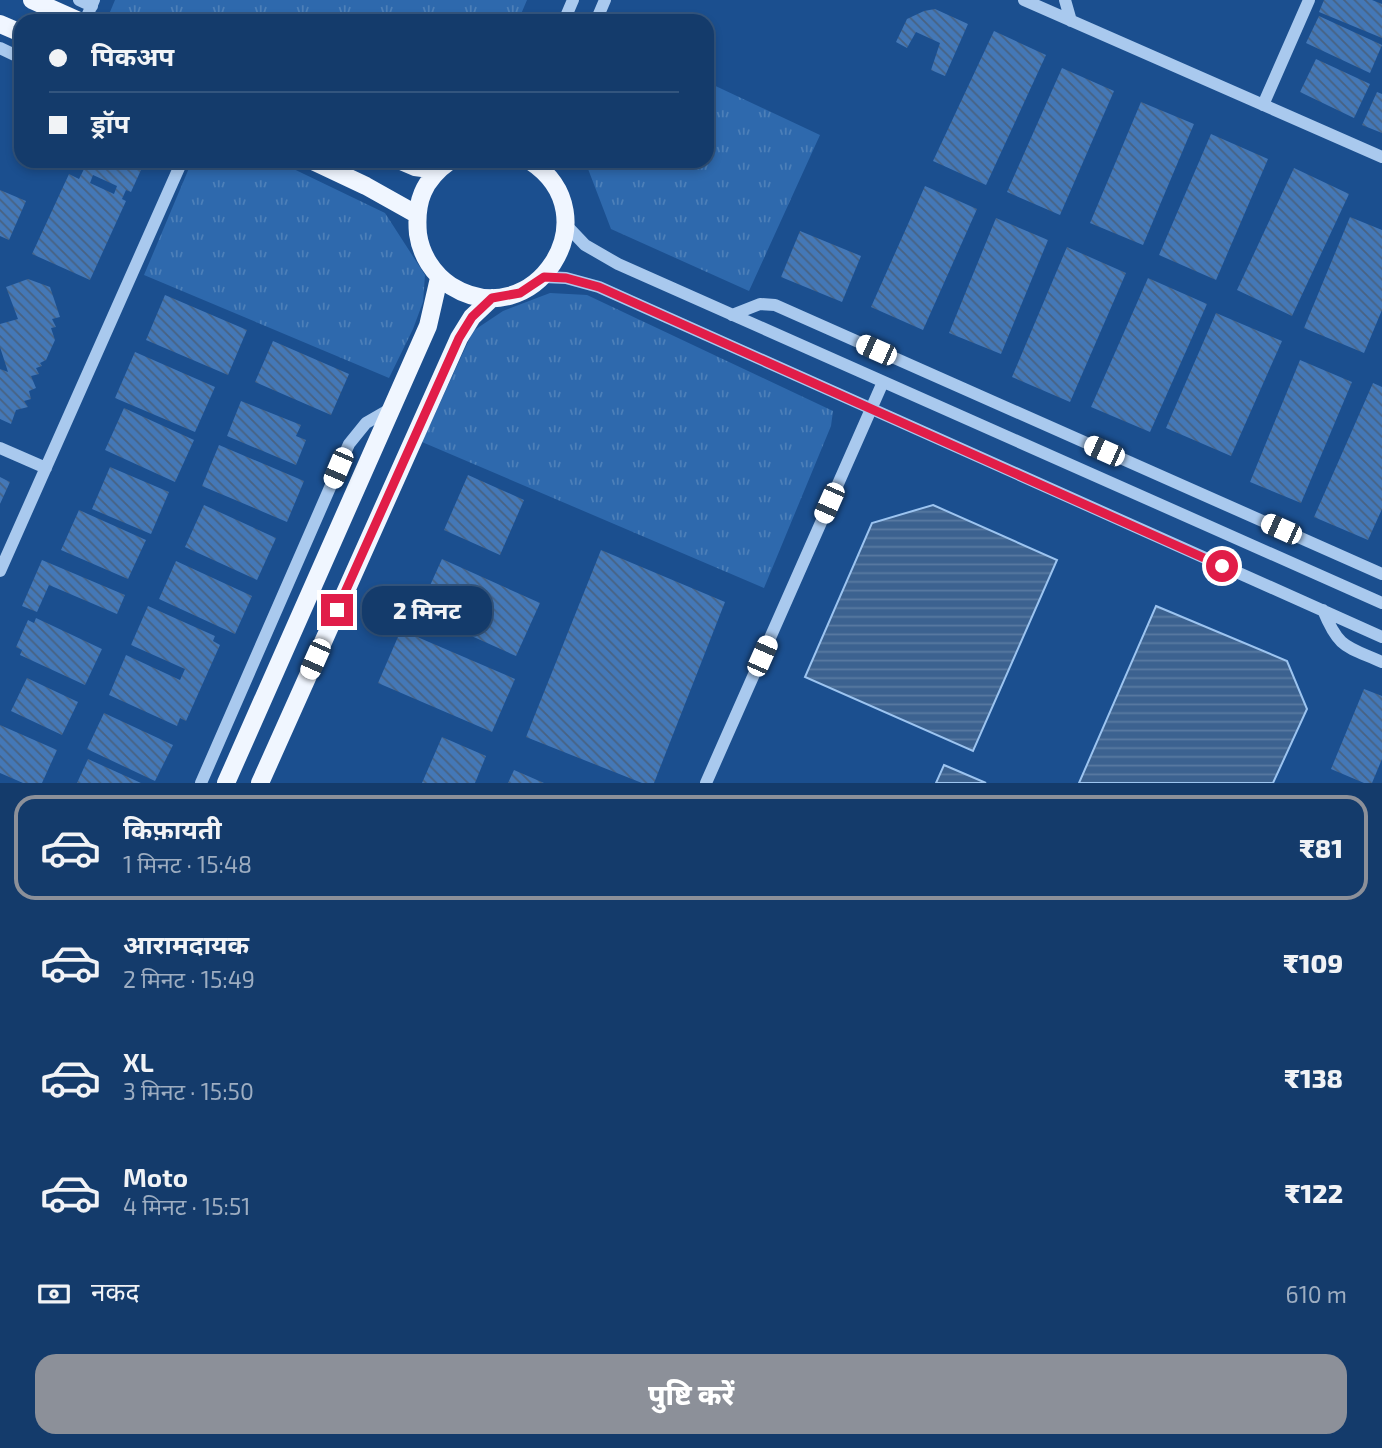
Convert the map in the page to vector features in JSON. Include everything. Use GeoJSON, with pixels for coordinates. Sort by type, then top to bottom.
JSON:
{"type":"FeatureCollection","features":[{"type":"Feature","properties":{"kind":"main road"},"geometry":{"type":"LineString","coordinates":[[32,0],[63,14]]}},
{"type":"Feature","properties":{"kind":"main road"},"geometry":{"type":"LineString","coordinates":[[328,168],[416,214]]}},
{"type":"Feature","properties":{"kind":"main road"},"geometry":{"type":"LineString","coordinates":[[442,168],[423,190],[416,214],[420,249],[439,278],[464,293],[492,298],[520,293],[544,277],[560,253],[566,225],[564,205],[556,187],[542,168]]}},
{"type":"Feature","properties":{"kind":"main road"},"geometry":{"type":"LineString","coordinates":[[226,783],[428,326],[439,278]]}},
{"type":"Feature","properties":{"kind":"main road"},"geometry":{"type":"LineString","coordinates":[[260,783],[459,338],[472,317],[492,298]]}},
{"type":"Feature","properties":{"kind":"street"},"geometry":{"type":"LineString","coordinates":[[79,0],[93,3]]}},
{"type":"Feature","properties":{"kind":"street"},"geometry":{"type":"LineString","coordinates":[[1024,0],[1382,157]]}},
{"type":"Feature","properties":{"kind":"street"},"geometry":{"type":"LineString","coordinates":[[1065,0],[1071,21]]}},
{"type":"Feature","properties":{"kind":"street"},"geometry":{"type":"LineString","coordinates":[[1263,105],[1309,0]]}},
{"type":"Feature","properties":{"kind":"street"},"geometry":{"type":"LineString","coordinates":[[0,571],[179,168]]}},
{"type":"Feature","properties":{"kind":"street"},"geometry":{"type":"LineString","coordinates":[[566,225],[585,245],[618,264],[1382,603]]}},
{"type":"Feature","properties":{"kind":"street"},"geometry":{"type":"LineString","coordinates":[[544,277],[566,278],[599,287],[1382,637]]}},
{"type":"Feature","properties":{"kind":"street"},"geometry":{"type":"LineString","coordinates":[[732,315],[760,304],[775,305],[1382,574]]}},
{"type":"Feature","properties":{"kind":"street"},"geometry":{"type":"LineString","coordinates":[[706,783],[883,382]]}},
{"type":"Feature","properties":{"kind":"street"},"geometry":{"type":"LineString","coordinates":[[201,783],[349,444],[366,423],[392,408]]}},
{"type":"Feature","properties":{"kind":"street"},"geometry":{"type":"LineString","coordinates":[[0,448],[46,468]]}},
{"type":"Feature","properties":{"kind":"street"},"geometry":{"type":"LineString","coordinates":[[1323,610],[1332,633],[1341,643],[1382,662]]}},
{"type":"Feature","properties":{"kind":"green space"},"geometry":{"type":"Polygon","coordinates":[[[115,0],[527,0],[521,14],[110,12],[115,0]]]}},
{"type":"Feature","properties":{"kind":"green space"},"geometry":{"type":"Polygon","coordinates":[[[714,85],[820,135],[749,291],[611,229],[588,168],[714,168],[714,85]]]}},
{"type":"Feature","properties":{"kind":"green space"},"geometry":{"type":"Polygon","coordinates":[[[189,168],[292,168],[385,213],[425,275],[423,302],[389,378],[144,275],[189,168]]]}},
{"type":"Feature","properties":{"kind":"green space"},"geometry":{"type":"Polygon","coordinates":[[[550,293],[587,295],[833,411],[831,426],[764,588],[422,442],[473,331],[503,311],[550,293]]]}},
{"type":"Feature","properties":{"kind":"shaded area"},"geometry":{"type":"Polygon","coordinates":[[[933,505],[1057,560],[973,751],[805,677],[872,523],[933,505]]]}},
{"type":"Feature","properties":{"kind":"shaded area"},"geometry":{"type":"Polygon","coordinates":[[[1156,606],[1287,661],[1307,709],[1273,783],[1079,783],[1156,606]]]}},
{"type":"Feature","properties":{"kind":"shaded area"},"geometry":{"type":"Polygon","coordinates":[[[944,765],[986,783],[936,783],[944,765]]]}},
{"type":"Feature","properties":{"kind":"building"},"geometry":{"type":"Polygon","coordinates":[[[1324,0],[1372,0],[1382,4],[1382,38],[1319,12],[1324,0]]]}},
{"type":"Feature","properties":{"kind":"building"},"geometry":{"type":"Polygon","coordinates":[[[935,9],[968,24],[945,76],[931,70],[940,43],[916,32],[907,48],[896,42],[907,19],[935,9]]]}},
{"type":"Feature","properties":{"kind":"building"},"geometry":{"type":"Polygon","coordinates":[[[1319,16],[1382,45],[1370,73],[1306,43],[1319,16]]]}},
{"type":"Feature","properties":{"kind":"building"},"geometry":{"type":"Polygon","coordinates":[[[994,31],[1046,55],[986,185],[933,161],[994,31]]]}},
{"type":"Feature","properties":{"kind":"building"},"geometry":{"type":"Polygon","coordinates":[[[1316,59],[1370,84],[1354,118],[1300,92],[1316,59]]]}},
{"type":"Feature","properties":{"kind":"building"},"geometry":{"type":"Polygon","coordinates":[[[1062,68],[1114,91],[1060,215],[1007,192],[1062,68]]]}},
{"type":"Feature","properties":{"kind":"building"},"geometry":{"type":"Polygon","coordinates":[[[1377,92],[1382,94],[1382,133],[1362,125],[1377,92]]]}},
{"type":"Feature","properties":{"kind":"building"},"geometry":{"type":"Polygon","coordinates":[[[1141,102],[1194,124],[1143,245],[1090,223],[1141,102]]]}},
{"type":"Feature","properties":{"kind":"building"},"geometry":{"type":"Polygon","coordinates":[[[1211,134],[1268,159],[1216,280],[1159,255],[1211,134]]]}},
{"type":"Feature","properties":{"kind":"building"},"geometry":{"type":"Polygon","coordinates":[[[82,168],[142,168],[131,192],[126,190],[122,199],[126,201],[90,280],[32,254],[69,174],[79,179],[84,169],[82,168]],[[93,175],[90,183],[114,194],[117,186],[93,175]]]}},
{"type":"Feature","properties":{"kind":"building"},"geometry":{"type":"Polygon","coordinates":[[[1294,168],[1349,194],[1292,316],[1237,290],[1294,168]]]}},
{"type":"Feature","properties":{"kind":"building"},"geometry":{"type":"Polygon","coordinates":[[[925,186],[977,209],[923,330],[871,307],[925,186]]]}},
{"type":"Feature","properties":{"kind":"building"},"geometry":{"type":"Polygon","coordinates":[[[0,190],[26,201],[9,240],[0,236],[0,190]]]}},
{"type":"Feature","properties":{"kind":"building"},"geometry":{"type":"Polygon","coordinates":[[[1350,217],[1382,230],[1382,310],[1364,353],[1304,328],[1350,217]]]}},
{"type":"Feature","properties":{"kind":"building"},"geometry":{"type":"Polygon","coordinates":[[[996,218],[1048,240],[1001,354],[949,333],[996,218]]]}},
{"type":"Feature","properties":{"kind":"building"},"geometry":{"type":"Polygon","coordinates":[[[800,231],[861,256],[842,302],[781,277],[800,231]]]}},
{"type":"Feature","properties":{"kind":"building"},"geometry":{"type":"Polygon","coordinates":[[[1067,247],[1126,273],[1070,402],[1012,377],[1067,247]]]}},
{"type":"Feature","properties":{"kind":"building"},"geometry":{"type":"Polygon","coordinates":[[[1148,278],[1207,304],[1150,432],[1091,407],[1148,278]]]}},
{"type":"Feature","properties":{"kind":"building"},"geometry":{"type":"Polygon","coordinates":[[[28,279],[50,287],[60,317],[52,319],[56,327],[51,328],[55,340],[46,360],[40,363],[42,366],[36,368],[39,374],[31,376],[36,388],[29,391],[31,399],[24,401],[28,407],[16,410],[11,424],[0,419],[0,369],[8,372],[0,347],[0,324],[18,319],[6,287],[28,279]]]}},
{"type":"Feature","properties":{"kind":"building"},"geometry":{"type":"Polygon","coordinates":[[[165,295],[247,330],[228,375],[146,340],[165,295]]]}},
{"type":"Feature","properties":{"kind":"building"},"geometry":{"type":"Polygon","coordinates":[[[1216,313],[1282,341],[1231,456],[1166,428],[1216,313]]]}},
{"type":"Feature","properties":{"kind":"building"},"geometry":{"type":"Polygon","coordinates":[[[273,341],[349,374],[331,415],[255,382],[273,341]]]}},
{"type":"Feature","properties":{"kind":"building"},"geometry":{"type":"Polygon","coordinates":[[[135,352],[215,387],[195,432],[115,398],[135,352]]]}},
{"type":"Feature","properties":{"kind":"building"},"geometry":{"type":"Polygon","coordinates":[[[1300,360],[1352,382],[1301,503],[1250,482],[1300,360]]]}},
{"type":"Feature","properties":{"kind":"building"},"geometry":{"type":"Polygon","coordinates":[[[1373,383],[1382,387],[1382,509],[1368,540],[1314,517],[1373,383]]]}},
{"type":"Feature","properties":{"kind":"building"},"geometry":{"type":"Polygon","coordinates":[[[241,401],[301,425],[296,436],[306,440],[296,465],[227,436],[241,401]]]}},
{"type":"Feature","properties":{"kind":"building"},"geometry":{"type":"Polygon","coordinates":[[[124,408],[194,440],[175,482],[105,450],[124,408]]]}},
{"type":"Feature","properties":{"kind":"building"},"geometry":{"type":"Polygon","coordinates":[[[219,445],[304,481],[287,522],[202,486],[219,445]]]}},
{"type":"Feature","properties":{"kind":"building"},"geometry":{"type":"Polygon","coordinates":[[[110,467],[169,492],[151,534],[92,509],[110,467]]]}},
{"type":"Feature","properties":{"kind":"building"},"geometry":{"type":"Polygon","coordinates":[[[468,475],[524,500],[500,555],[444,530],[468,475]]]}},
{"type":"Feature","properties":{"kind":"building"},"geometry":{"type":"Polygon","coordinates":[[[0,477],[10,482],[0,504],[0,477]]]}},
{"type":"Feature","properties":{"kind":"building"},"geometry":{"type":"Polygon","coordinates":[[[204,505],[276,538],[257,580],[185,547],[204,505]]]}},
{"type":"Feature","properties":{"kind":"building"},"geometry":{"type":"Polygon","coordinates":[[[79,510],[146,540],[128,579],[61,550],[79,510]]]}},
{"type":"Feature","properties":{"kind":"building"},"geometry":{"type":"Polygon","coordinates":[[[601,550],[725,602],[654,783],[642,783],[526,737],[601,550]]]}},
{"type":"Feature","properties":{"kind":"building"},"geometry":{"type":"Polygon","coordinates":[[[442,559],[540,603],[516,656],[418,612],[442,559]]]}},
{"type":"Feature","properties":{"kind":"building"},"geometry":{"type":"Polygon","coordinates":[[[42,560],[125,595],[117,614],[49,585],[37,612],[22,606],[42,560]]]}},
{"type":"Feature","properties":{"kind":"building"},"geometry":{"type":"Polygon","coordinates":[[[176,561],[252,596],[235,634],[159,599],[176,561]]]}},
{"type":"Feature","properties":{"kind":"building"},"geometry":{"type":"Polygon","coordinates":[[[148,606],[215,636],[213,641],[220,645],[186,721],[180,718],[177,726],[109,695],[126,655],[180,680],[185,669],[131,645],[148,606]]]}},
{"type":"Feature","properties":{"kind":"building"},"geometry":{"type":"Polygon","coordinates":[[[36,618],[102,649],[85,685],[20,655],[22,650],[16,647],[28,620],[34,623],[36,618]]]}},
{"type":"Feature","properties":{"kind":"building"},"geometry":{"type":"Polygon","coordinates":[[[401,630],[515,679],[492,732],[378,683],[401,630]]]}},
{"type":"Feature","properties":{"kind":"building"},"geometry":{"type":"Polygon","coordinates":[[[27,678],[78,702],[62,735],[11,711],[27,678]]]}},
{"type":"Feature","properties":{"kind":"building"},"geometry":{"type":"Polygon","coordinates":[[[1364,689],[1382,696],[1382,759],[1372,783],[1364,783],[1331,769],[1364,689]]]}},
{"type":"Feature","properties":{"kind":"building"},"geometry":{"type":"Polygon","coordinates":[[[104,713],[173,745],[155,781],[87,749],[104,713]]]}},
{"type":"Feature","properties":{"kind":"building"},"geometry":{"type":"Polygon","coordinates":[[[0,725],[57,750],[42,783],[23,783],[0,773],[0,725]]]}},
{"type":"Feature","properties":{"kind":"building"},"geometry":{"type":"Polygon","coordinates":[[[442,737],[486,756],[475,783],[422,783],[442,737]]]}},
{"type":"Feature","properties":{"kind":"building"},"geometry":{"type":"Polygon","coordinates":[[[88,759],[141,783],[77,783],[88,759]]]}},
{"type":"Feature","properties":{"kind":"building"},"geometry":{"type":"Polygon","coordinates":[[[514,770],[544,783],[508,783],[514,770]]]}},
{"type":"Feature","properties":{"kind":"route"},"geometry":{"type":"LineString","coordinates":[[337,610],[459,338],[472,317],[492,298],[520,293],[544,277],[566,278],[599,287],[1222,566]]}}]}
